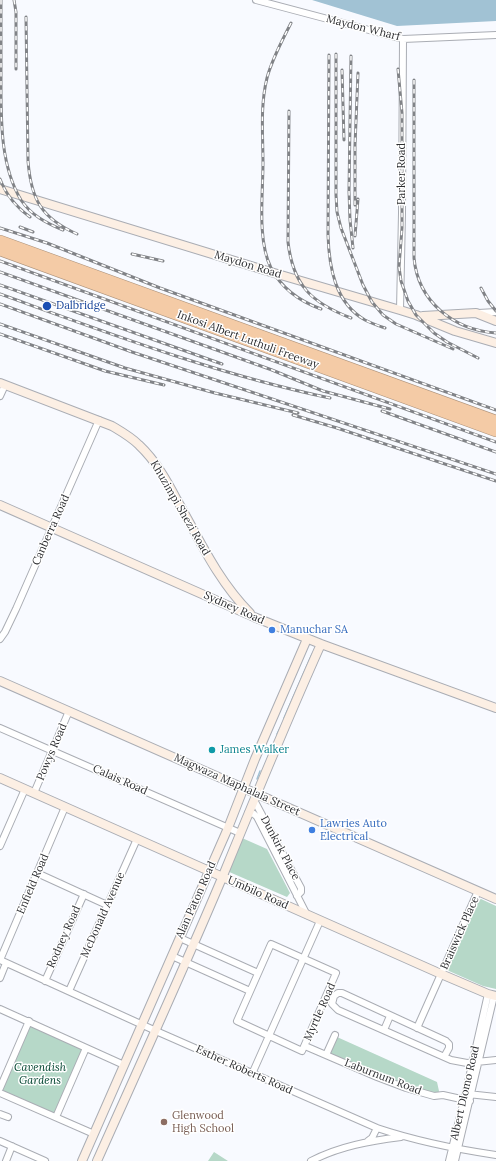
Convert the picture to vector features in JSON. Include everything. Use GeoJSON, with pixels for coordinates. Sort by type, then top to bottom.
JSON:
{"type":"FeatureCollection","features":[{"type":"Feature","properties":{"kind":"highway","name":"Inkosi Albert Luthuli Freeway"},"geometry":{"type":"LineString","coordinates":[[0,241],[496,421]]}},
{"type":"Feature","properties":{"kind":"highway","name":"Inkosi Albert Luthuli Freeway"},"geometry":{"type":"LineString","coordinates":[[0,250],[496,431]]}},
{"type":"Feature","properties":{"kind":"street","name":"Maydon Wharf"},"geometry":{"type":"LineString","coordinates":[[256,0],[403,39],[496,35]]}},
{"type":"Feature","properties":{"kind":"street","name":"Parker Road"},"geometry":{"type":"LineString","coordinates":[[400,310],[403,39]]}},
{"type":"Feature","properties":{"kind":"street","name":"Maydon Road"},"geometry":{"type":"LineString","coordinates":[[0,189],[274,273],[421,316],[455,331],[496,343]]}},
{"type":"Feature","properties":{"kind":"street"},"geometry":{"type":"LineString","coordinates":[[421,316],[496,312]]}},
{"type":"Feature","properties":{"kind":"street"},"geometry":{"type":"LineString","coordinates":[[476,313],[496,321]]}},
{"type":"Feature","properties":{"kind":"street"},"geometry":{"type":"LineString","coordinates":[[455,331],[453,322],[456,314]]}},
{"type":"Feature","properties":{"kind":"street"},"geometry":{"type":"LineString","coordinates":[[0,396],[2,384]]}},
{"type":"Feature","properties":{"kind":"street","name":"Khuzimpi Shezi Road"},"geometry":{"type":"LineString","coordinates":[[2,384],[99,420],[112,426],[141,446],[165,477],[218,574],[236,598],[254,617]]}},
{"type":"Feature","properties":{"kind":"street","name":"Canberra Road"},"geometry":{"type":"LineString","coordinates":[[0,639],[16,609],[99,420]]}},
{"type":"Feature","properties":{"kind":"street","name":"Sydney Road"},"geometry":{"type":"LineString","coordinates":[[0,505],[254,617],[321,644],[496,708]]}},
{"type":"Feature","properties":{"kind":"street","name":"Alan Paton Road"},"geometry":{"type":"LineString","coordinates":[[82,1161],[228,828],[307,638]]}},
{"type":"Feature","properties":{"kind":"street","name":"Alan Paton Road"},"geometry":{"type":"LineString","coordinates":[[97,1161],[156,1031],[286,722],[321,644]]}},
{"type":"Feature","properties":{"kind":"street","name":"Magwaza Maphalala Street"},"geometry":{"type":"LineString","coordinates":[[0,681],[244,788],[256,796],[496,899]]}},
{"type":"Feature","properties":{"kind":"street","name":"Powys Road"},"geometry":{"type":"LineString","coordinates":[[34,793],[69,711]]}},
{"type":"Feature","properties":{"kind":"street"},"geometry":{"type":"LineString","coordinates":[[274,717],[286,722]]}},
{"type":"Feature","properties":{"kind":"street","name":"Calais Road"},"geometry":{"type":"LineString","coordinates":[[0,728],[240,833]]}},
{"type":"Feature","properties":{"kind":"street","name":"Umbilo Road"},"geometry":{"type":"LineString","coordinates":[[0,778],[320,921],[493,995]]}},
{"type":"Feature","properties":{"kind":"street"},"geometry":{"type":"LineString","coordinates":[[0,846],[25,789]]}},
{"type":"Feature","properties":{"kind":"street","name":"Dunkirk Place"},"geometry":{"type":"LineString","coordinates":[[256,796],[276,849],[302,890],[297,896],[307,915]]}},
{"type":"Feature","properties":{"kind":"street","name":"Enfield Road"},"geometry":{"type":"LineString","coordinates":[[0,978],[2,961],[65,807]]}},
{"type":"Feature","properties":{"kind":"street"},"geometry":{"type":"LineString","coordinates":[[248,813],[254,814],[257,817],[276,849]]}},
{"type":"Feature","properties":{"kind":"street","name":"McDonald Avenue"},"geometry":{"type":"LineString","coordinates":[[69,991],[137,839]]}},
{"type":"Feature","properties":{"kind":"street"},"geometry":{"type":"LineString","coordinates":[[37,873],[107,905]]}},
{"type":"Feature","properties":{"kind":"street","name":"Braiswick Place"},"geometry":{"type":"LineString","coordinates":[[417,1028],[478,891]]}},
{"type":"Feature","properties":{"kind":"street","name":"Rodney Road"},"geometry":{"type":"LineString","coordinates":[[45,980],[84,894]]}},
{"type":"Feature","properties":{"kind":"street"},"geometry":{"type":"LineString","coordinates":[[252,1074],[320,921]]}},
{"type":"Feature","properties":{"kind":"street"},"geometry":{"type":"LineString","coordinates":[[180,938],[258,973]]}},
{"type":"Feature","properties":{"kind":"street","name":"Myrtle Road"},"geometry":{"type":"LineString","coordinates":[[271,944],[336,973],[302,1050],[237,1021],[258,973],[271,944]]}},
{"type":"Feature","properties":{"kind":"street"},"geometry":{"type":"LineString","coordinates":[[172,956],[250,991]]}},
{"type":"Feature","properties":{"kind":"street","name":"Esther Roberts Road"},"geometry":{"type":"LineString","coordinates":[[2,961],[252,1074],[377,1128],[404,1137],[455,1149],[496,1155]]}},
{"type":"Feature","properties":{"kind":"street"},"geometry":{"type":"LineString","coordinates":[[444,1058],[449,1048],[447,1042],[342,993],[336,994],[332,999],[332,1004],[338,1010],[444,1058],[462,1062],[496,1060]]}},
{"type":"Feature","properties":{"kind":"street","name":"Albert Dlomo Road"},"geometry":{"type":"LineString","coordinates":[[449,1161],[455,1149],[484,1025],[493,995]]}},
{"type":"Feature","properties":{"kind":"street"},"geometry":{"type":"LineString","coordinates":[[0,1009],[124,1065]]}},
{"type":"Feature","properties":{"kind":"street"},"geometry":{"type":"LineString","coordinates":[[384,1030],[390,1016]]}},
{"type":"Feature","properties":{"kind":"street"},"geometry":{"type":"LineString","coordinates":[[0,1088],[28,1021]]}},
{"type":"Feature","properties":{"kind":"street"},"geometry":{"type":"LineString","coordinates":[[326,1055],[335,1035]]}},
{"type":"Feature","properties":{"kind":"street","name":"Laburnum Road"},"geometry":{"type":"LineString","coordinates":[[305,1046],[377,1077],[406,1088],[434,1096],[496,1096]]}},
{"type":"Feature","properties":{"kind":"street"},"geometry":{"type":"LineString","coordinates":[[56,1117],[86,1048]]}},
{"type":"Feature","properties":{"kind":"street"},"geometry":{"type":"LineString","coordinates":[[0,1093],[94,1134]]}},
{"type":"Feature","properties":{"kind":"street"},"geometry":{"type":"LineString","coordinates":[[0,1114],[8,1117]]}},
{"type":"Feature","properties":{"kind":"street"},"geometry":{"type":"LineString","coordinates":[[368,1141],[372,1138],[377,1128]]}},
{"type":"Feature","properties":{"kind":"street"},"geometry":{"type":"LineString","coordinates":[[315,1160],[337,1149],[368,1141],[404,1137]]}},
{"type":"Feature","properties":{"kind":"street"},"geometry":{"type":"LineString","coordinates":[[0,1141],[44,1161]]}},
{"type":"Feature","properties":{"kind":"street"},"geometry":{"type":"LineString","coordinates":[[6,1161],[12,1146]]}},
{"type":"Feature","properties":{"kind":"street","name":"Albert Dlomo Road"},"geometry":{"type":"LineString","coordinates":[[455,1149],[455,1161]]}},
{"type":"Feature","properties":{"kind":"green space"},"geometry":{"type":"Polygon","coordinates":[[[242,838],[267,849],[290,893],[287,897],[227,871],[242,838]]]}},
{"type":"Feature","properties":{"kind":"green space"},"geometry":{"type":"Polygon","coordinates":[[[481,899],[496,906],[496,989],[483,986],[447,969],[478,901],[481,899]]]}},
{"type":"Feature","properties":{"kind":"green space","name":"Cavendish Gardens"},"geometry":{"type":"Polygon","coordinates":[[[29,1025],[83,1048],[54,1114],[1,1091],[29,1025]]]}},
{"type":"Feature","properties":{"kind":"green space"},"geometry":{"type":"Polygon","coordinates":[[[337,1037],[437,1082],[439,1091],[438,1094],[407,1086],[329,1055],[337,1037]]]}},
{"type":"Feature","properties":{"kind":"green space"},"geometry":{"type":"Polygon","coordinates":[[[214,1152],[228,1161],[208,1161],[214,1152]]]}},
{"type":"Feature","properties":{"kind":"water"},"geometry":{"type":"Polygon","coordinates":[[[312,0],[496,0],[496,21],[397,26],[312,0]]]}},
{"type":"Feature","properties":{"kind":"waterway"},"geometry":{"type":"LineString","coordinates":[[284,718],[312,654]]}},
{"type":"Feature","properties":{"kind":"waterway"},"geometry":{"type":"LineString","coordinates":[[277,734],[280,728]]}},
{"type":"Feature","properties":{"kind":"waterway"},"geometry":{"type":"LineString","coordinates":[[257,779],[260,771]]}},
{"type":"Feature","properties":{"kind":"railway"},"geometry":{"type":"LineString","coordinates":[[1,0],[2,126],[5,157],[9,172],[21,200],[29,210],[39,218],[63,230]]}},
{"type":"Feature","properties":{"kind":"railway"},"geometry":{"type":"LineString","coordinates":[[14,0],[16,12],[16,69]]}},
{"type":"Feature","properties":{"kind":"railway"},"geometry":{"type":"LineString","coordinates":[[26,17],[29,174],[35,197],[46,214],[65,228],[77,234]]}},
{"type":"Feature","properties":{"kind":"railway"},"geometry":{"type":"LineString","coordinates":[[291,23],[272,64],[267,78],[263,99],[262,231],[267,257],[271,268],[280,282],[298,298],[321,309]]}},
{"type":"Feature","properties":{"kind":"railway"},"geometry":{"type":"LineString","coordinates":[[336,54],[337,212],[341,228],[363,285],[372,302],[383,315],[396,324],[453,349]]}},
{"type":"Feature","properties":{"kind":"railway"},"geometry":{"type":"LineString","coordinates":[[329,55],[328,235],[332,271],[340,294],[355,313],[365,320],[385,328]]}},
{"type":"Feature","properties":{"kind":"railway"},"geometry":{"type":"LineString","coordinates":[[351,56],[349,191],[353,248]]}},
{"type":"Feature","properties":{"kind":"railway"},"geometry":{"type":"LineString","coordinates":[[398,69],[402,113],[402,228],[399,267],[401,281],[408,301],[416,315],[434,333],[447,342],[478,358]]}},
{"type":"Feature","properties":{"kind":"railway"},"geometry":{"type":"LineString","coordinates":[[342,70],[344,140]]}},
{"type":"Feature","properties":{"kind":"railway"},"geometry":{"type":"LineString","coordinates":[[355,205],[355,145],[358,73]]}},
{"type":"Feature","properties":{"kind":"railway"},"geometry":{"type":"LineString","coordinates":[[414,80],[414,258],[417,274],[423,288],[431,300],[441,311],[453,320],[481,331],[496,333]]}},
{"type":"Feature","properties":{"kind":"railway"},"geometry":{"type":"LineString","coordinates":[[289,111],[288,242],[294,270],[307,291],[315,299],[325,306],[351,318]]}},
{"type":"Feature","properties":{"kind":"railway"},"geometry":{"type":"LineString","coordinates":[[0,179],[12,200],[30,217]]}},
{"type":"Feature","properties":{"kind":"railway"},"geometry":{"type":"LineString","coordinates":[[355,236],[358,199]]}},
{"type":"Feature","properties":{"kind":"railway"},"geometry":{"type":"LineString","coordinates":[[20,227],[33,232]]}},
{"type":"Feature","properties":{"kind":"railway"},"geometry":{"type":"LineString","coordinates":[[0,228],[47,243],[160,288],[496,410]]}},
{"type":"Feature","properties":{"kind":"railway"},"geometry":{"type":"LineString","coordinates":[[132,254],[163,261]]}},
{"type":"Feature","properties":{"kind":"railway"},"geometry":{"type":"LineString","coordinates":[[0,261],[496,442]]}},
{"type":"Feature","properties":{"kind":"railway"},"geometry":{"type":"LineString","coordinates":[[0,272],[272,370],[323,391],[390,409]]}},
{"type":"Feature","properties":{"kind":"railway"},"geometry":{"type":"LineString","coordinates":[[0,285],[222,364]]}},
{"type":"Feature","properties":{"kind":"railway"},"geometry":{"type":"LineString","coordinates":[[481,288],[488,301],[496,311]]}},
{"type":"Feature","properties":{"kind":"railway"},"geometry":{"type":"LineString","coordinates":[[0,294],[122,338],[204,365],[330,398]]}},
{"type":"Feature","properties":{"kind":"railway"},"geometry":{"type":"LineString","coordinates":[[0,304],[132,352],[496,474]]}},
{"type":"Feature","properties":{"kind":"railway"},"geometry":{"type":"LineString","coordinates":[[0,324],[125,368],[215,393],[298,413]]}},
{"type":"Feature","properties":{"kind":"railway"},"geometry":{"type":"LineString","coordinates":[[0,334],[105,371],[164,385]]}},
{"type":"Feature","properties":{"kind":"railway"},"geometry":{"type":"LineString","coordinates":[[382,411],[496,452]]}},
{"type":"Feature","properties":{"kind":"railway"},"geometry":{"type":"LineString","coordinates":[[293,415],[337,428],[496,481]]}},
{"type":"Feature","properties":{"kind":"place","name":"Dalbridge"},"geometry":{"type":"Point","coordinates":[47,306]}},
{"type":"Feature","properties":{"kind":"place","name":"Manuchar SA"},"geometry":{"type":"Point","coordinates":[272,630]}},
{"type":"Feature","properties":{"kind":"place","name":"James Walker"},"geometry":{"type":"Point","coordinates":[212,750]}},
{"type":"Feature","properties":{"kind":"place","name":"Lawries Auto Electrical"},"geometry":{"type":"Point","coordinates":[312,830]}},
{"type":"Feature","properties":{"kind":"place","name":"Glenwood High School"},"geometry":{"type":"Point","coordinates":[164,1122]}}]}
